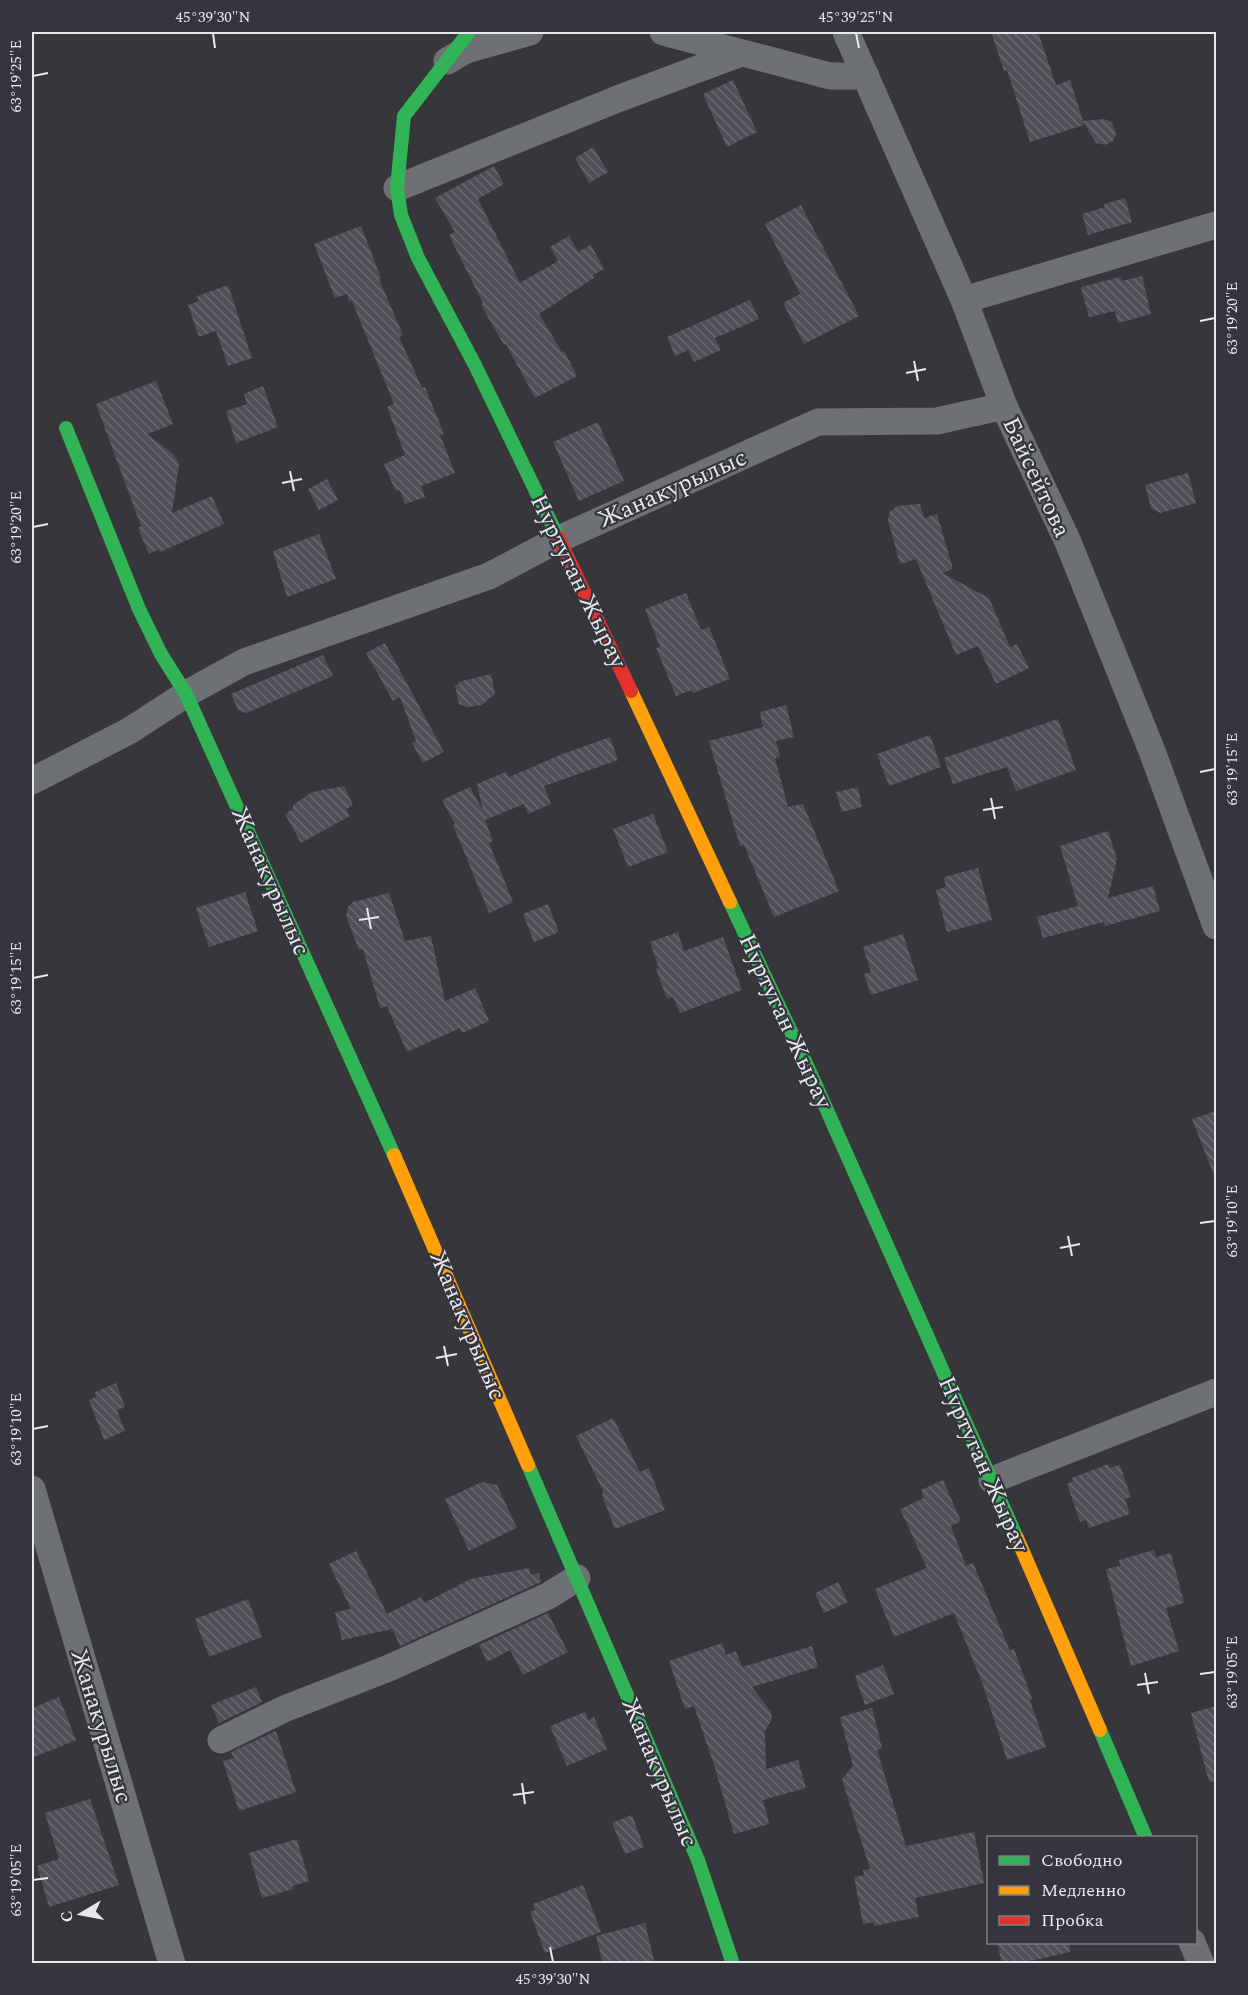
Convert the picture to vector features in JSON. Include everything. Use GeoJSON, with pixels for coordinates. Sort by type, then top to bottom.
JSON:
{"type":"FeatureCollection","features":[{"type":"Feature","properties":{"kind":"street","name":"Нуртуган Жырау"},"geometry":{"type":"LineString","coordinates":[[469,32],[404,116],[396,188],[401,215],[418,258],[475,365],[559,539],[810,1072],[992,1480],[1145,1836]]}},
{"type":"Feature","properties":{"kind":"street"},"geometry":{"type":"LineString","coordinates":[[446,61],[466,50],[530,32]]}},
{"type":"Feature","properties":{"kind":"street"},"geometry":{"type":"LineString","coordinates":[[663,32],[830,76],[866,76]]}},
{"type":"Feature","properties":{"kind":"street","name":"Байсейтова"},"geometry":{"type":"LineString","coordinates":[[846,32],[964,300],[1004,406],[1072,553],[1152,752],[1216,926]]}},
{"type":"Feature","properties":{"kind":"street"},"geometry":{"type":"LineString","coordinates":[[396,188],[620,98],[741,53]]}},
{"type":"Feature","properties":{"kind":"street"},"geometry":{"type":"LineString","coordinates":[[964,300],[1216,225]]}},
{"type":"Feature","properties":{"kind":"street","name":"Жанакурылыс"},"geometry":{"type":"LineString","coordinates":[[32,781],[129,731],[186,694],[244,662],[489,576],[559,539],[818,422],[937,421],[1004,406]]}},
{"type":"Feature","properties":{"kind":"street","name":"Жанакурылыс"},"geometry":{"type":"LineString","coordinates":[[66,428],[138,609],[161,654],[186,694],[389,1143],[698,1860],[733,1964]]}},
{"type":"Feature","properties":{"kind":"street"},"geometry":{"type":"LineString","coordinates":[[992,1480],[1216,1392]]}},
{"type":"Feature","properties":{"kind":"street","name":"Жанакурылыс"},"geometry":{"type":"LineString","coordinates":[[32,1489],[172,1964]]}},
{"type":"Feature","properties":{"kind":"street"},"geometry":{"type":"LineString","coordinates":[[221,1740],[284,1709],[389,1668],[548,1596],[577,1578]]}},
{"type":"Feature","properties":{"kind":"street"},"geometry":{"type":"LineString","coordinates":[[1193,1944],[1201,1964]]}},
{"type":"Feature","properties":{"kind":"building"},"geometry":{"type":"Polygon","coordinates":[[[991,32],[1038,32],[1056,85],[1070,80],[1083,121],[1104,119],[1112,122],[1116,134],[1113,141],[1105,145],[1096,143],[1084,123],[1084,125],[1030,142],[1007,70],[1004,71],[991,32]]]}},
{"type":"Feature","properties":{"kind":"building"},"geometry":{"type":"Polygon","coordinates":[[[733,80],[757,132],[727,147],[703,94],[733,80]]]}},
{"type":"Feature","properties":{"kind":"building"},"geometry":{"type":"Polygon","coordinates":[[[593,147],[608,172],[589,183],[575,158],[593,147]]]}},
{"type":"Feature","properties":{"kind":"building"},"geometry":{"type":"Polygon","coordinates":[[[494,166],[504,184],[478,199],[520,283],[558,261],[550,247],[569,236],[578,252],[591,245],[604,269],[539,314],[562,352],[564,351],[577,376],[535,398],[506,344],[504,345],[481,305],[483,303],[449,235],[455,232],[435,198],[494,166]]]}},
{"type":"Feature","properties":{"kind":"building"},"geometry":{"type":"Polygon","coordinates":[[[1125,198],[1132,222],[1088,235],[1082,214],[1125,198]]]}},
{"type":"Feature","properties":{"kind":"building"},"geometry":{"type":"Polygon","coordinates":[[[801,205],[859,316],[804,344],[783,303],[800,294],[765,224],[801,205]]]}},
{"type":"Feature","properties":{"kind":"building"},"geometry":{"type":"Polygon","coordinates":[[[361,226],[381,278],[379,279],[403,335],[399,337],[422,388],[425,387],[444,434],[440,435],[455,473],[421,486],[425,497],[405,504],[400,491],[395,490],[384,464],[405,455],[387,407],[394,404],[352,301],[349,302],[347,294],[335,298],[314,244],[361,226]]]}},
{"type":"Feature","properties":{"kind":"building"},"geometry":{"type":"Polygon","coordinates":[[[1142,276],[1151,314],[1118,323],[1115,311],[1089,317],[1081,287],[1120,277],[1122,281],[1142,276]]]}},
{"type":"Feature","properties":{"kind":"building"},"geometry":{"type":"Polygon","coordinates":[[[228,285],[252,358],[228,366],[216,331],[199,337],[188,305],[199,301],[197,296],[228,285]]]}},
{"type":"Feature","properties":{"kind":"building"},"geometry":{"type":"Polygon","coordinates":[[[750,300],[759,319],[715,338],[721,350],[694,362],[688,350],[675,356],[667,337],[750,300]]]}},
{"type":"Feature","properties":{"kind":"building"},"geometry":{"type":"Polygon","coordinates":[[[156,381],[173,424],[147,434],[174,455],[179,464],[172,513],[212,496],[224,524],[160,552],[159,549],[149,554],[96,404],[156,381]]]}},
{"type":"Feature","properties":{"kind":"building"},"geometry":{"type":"Polygon","coordinates":[[[263,386],[278,427],[236,443],[226,411],[247,404],[244,394],[263,386]]]}},
{"type":"Feature","properties":{"kind":"building"},"geometry":{"type":"Polygon","coordinates":[[[598,422],[624,481],[579,501],[553,442],[598,422]]]}},
{"type":"Feature","properties":{"kind":"building"},"geometry":{"type":"Polygon","coordinates":[[[1188,473],[1196,503],[1160,513],[1151,508],[1145,485],[1188,473]]]}},
{"type":"Feature","properties":{"kind":"building"},"geometry":{"type":"Polygon","coordinates":[[[327,479],[338,500],[319,510],[308,489],[327,479]]]}},
{"type":"Feature","properties":{"kind":"building"},"geometry":{"type":"Polygon","coordinates":[[[920,504],[924,518],[937,514],[953,569],[942,573],[989,598],[1010,647],[1017,644],[1029,668],[996,684],[978,646],[956,655],[916,559],[900,564],[888,520],[890,511],[898,506],[920,504]]]}},
{"type":"Feature","properties":{"kind":"building"},"geometry":{"type":"Polygon","coordinates":[[[319,534],[336,579],[287,597],[273,551],[319,534]]]}},
{"type":"Feature","properties":{"kind":"building"},"geometry":{"type":"Polygon","coordinates":[[[686,593],[701,630],[709,627],[730,679],[693,693],[692,690],[676,696],[656,648],[660,647],[645,609],[686,593]]]}},
{"type":"Feature","properties":{"kind":"building"},"geometry":{"type":"Polygon","coordinates":[[[385,643],[444,752],[423,763],[412,743],[416,741],[400,697],[393,701],[366,653],[385,643]]]}},
{"type":"Feature","properties":{"kind":"building"},"geometry":{"type":"Polygon","coordinates":[[[323,655],[333,676],[246,713],[238,710],[231,694],[323,655]]]}},
{"type":"Feature","properties":{"kind":"building"},"geometry":{"type":"Polygon","coordinates":[[[491,674],[495,694],[481,705],[467,707],[459,704],[455,685],[459,684],[458,682],[491,674]]]}},
{"type":"Feature","properties":{"kind":"building"},"geometry":{"type":"Polygon","coordinates":[[[786,705],[794,737],[776,741],[780,757],[775,758],[788,807],[803,804],[839,891],[774,917],[744,845],[740,846],[709,741],[763,727],[760,712],[786,705]]]}},
{"type":"Feature","properties":{"kind":"building"},"geometry":{"type":"Polygon","coordinates":[[[1058,719],[1076,770],[1016,791],[1007,767],[953,784],[944,758],[1058,719]]]}},
{"type":"Feature","properties":{"kind":"building"},"geometry":{"type":"Polygon","coordinates":[[[930,735],[941,767],[889,786],[877,754],[930,735]]]}},
{"type":"Feature","properties":{"kind":"building"},"geometry":{"type":"Polygon","coordinates":[[[610,737],[618,760],[544,786],[551,804],[528,814],[524,804],[485,820],[493,841],[489,843],[513,902],[489,913],[453,825],[455,824],[442,800],[470,787],[483,811],[477,784],[506,772],[509,777],[610,737]]]}},
{"type":"Feature","properties":{"kind":"building"},"geometry":{"type":"Polygon","coordinates":[[[344,786],[353,805],[346,809],[350,816],[301,843],[285,814],[293,809],[293,805],[312,792],[344,786]]]}},
{"type":"Feature","properties":{"kind":"building"},"geometry":{"type":"Polygon","coordinates":[[[858,787],[862,807],[842,812],[836,792],[858,787]]]}},
{"type":"Feature","properties":{"kind":"building"},"geometry":{"type":"Polygon","coordinates":[[[653,814],[668,852],[628,867],[613,829],[653,814]]]}},
{"type":"Feature","properties":{"kind":"building"},"geometry":{"type":"Polygon","coordinates":[[[1108,831],[1117,859],[1108,898],[1153,886],[1160,911],[1105,926],[1104,922],[1043,938],[1037,917],[1078,906],[1060,846],[1108,831]]]}},
{"type":"Feature","properties":{"kind":"building"},"geometry":{"type":"Polygon","coordinates":[[[978,868],[992,920],[947,932],[936,890],[946,887],[944,877],[978,868]]]}},
{"type":"Feature","properties":{"kind":"building"},"geometry":{"type":"Polygon","coordinates":[[[245,892],[258,931],[209,947],[196,908],[245,892]]]}},
{"type":"Feature","properties":{"kind":"building"},"geometry":{"type":"Polygon","coordinates":[[[389,893],[405,941],[431,936],[445,1001],[475,988],[489,1021],[462,1033],[460,1028],[407,1052],[387,1006],[380,1008],[363,949],[359,950],[346,916],[348,907],[353,902],[389,893]]]}},
{"type":"Feature","properties":{"kind":"building"},"geometry":{"type":"Polygon","coordinates":[[[548,904],[559,932],[534,942],[523,914],[548,904]]]}},
{"type":"Feature","properties":{"kind":"building"},"geometry":{"type":"Polygon","coordinates":[[[678,932],[684,951],[723,937],[742,990],[680,1013],[673,997],[667,999],[656,969],[659,968],[650,942],[678,932]]]}},
{"type":"Feature","properties":{"kind":"building"},"geometry":{"type":"Polygon","coordinates":[[[903,934],[918,980],[871,995],[864,974],[871,972],[863,947],[903,934]]]}},
{"type":"Feature","properties":{"kind":"building"},"geometry":{"type":"Polygon","coordinates":[[[1216,1111],[1216,1178],[1215,1178],[1192,1119],[1216,1111]]]}},
{"type":"Feature","properties":{"kind":"building"},"geometry":{"type":"Polygon","coordinates":[[[116,1383],[125,1407],[117,1410],[125,1431],[104,1440],[89,1400],[96,1397],[95,1392],[116,1383]]]}},
{"type":"Feature","properties":{"kind":"building"},"geometry":{"type":"Polygon","coordinates":[[[613,1418],[640,1472],[649,1468],[665,1510],[615,1529],[602,1495],[603,1491],[576,1436],[613,1418]]]}},
{"type":"Feature","properties":{"kind":"building"},"geometry":{"type":"Polygon","coordinates":[[[1108,1464],[1110,1468],[1120,1465],[1131,1497],[1125,1499],[1130,1514],[1089,1528],[1086,1520],[1080,1522],[1067,1484],[1073,1481],[1072,1478],[1108,1464]]]}},
{"type":"Feature","properties":{"kind":"building"},"geometry":{"type":"Polygon","coordinates":[[[943,1480],[961,1521],[951,1526],[966,1566],[973,1563],[1010,1651],[1014,1649],[1046,1747],[1007,1760],[983,1685],[954,1613],[894,1637],[875,1589],[927,1568],[900,1509],[924,1498],[921,1490],[943,1480]]]}},
{"type":"Feature","properties":{"kind":"building"},"geometry":{"type":"Polygon","coordinates":[[[482,1482],[497,1485],[517,1528],[469,1551],[445,1499],[482,1482]]]}},
{"type":"Feature","properties":{"kind":"building"},"geometry":{"type":"Polygon","coordinates":[[[1154,1550],[1156,1557],[1171,1553],[1184,1603],[1166,1608],[1179,1651],[1131,1666],[1106,1569],[1120,1566],[1119,1560],[1154,1550]]]}},
{"type":"Feature","properties":{"kind":"building"},"geometry":{"type":"Polygon","coordinates":[[[356,1551],[387,1614],[421,1597],[424,1603],[471,1579],[529,1568],[531,1575],[539,1573],[541,1582],[400,1646],[392,1629],[342,1640],[335,1612],[351,1609],[329,1564],[356,1551]]]}},
{"type":"Feature","properties":{"kind":"building"},"geometry":{"type":"Polygon","coordinates":[[[838,1582],[848,1602],[824,1613],[815,1593],[838,1582]]]}},
{"type":"Feature","properties":{"kind":"building"},"geometry":{"type":"Polygon","coordinates":[[[248,1599],[262,1637],[209,1657],[195,1619],[248,1599]]]}},
{"type":"Feature","properties":{"kind":"building"},"geometry":{"type":"Polygon","coordinates":[[[548,1613],[568,1652],[523,1675],[510,1650],[487,1662],[479,1645],[548,1613]]]}},
{"type":"Feature","properties":{"kind":"building"},"geometry":{"type":"Polygon","coordinates":[[[722,1643],[726,1655],[736,1651],[742,1667],[812,1646],[818,1667],[752,1687],[771,1712],[772,1719],[765,1731],[766,1769],[798,1760],[806,1788],[763,1800],[769,1824],[734,1834],[694,1706],[685,1709],[669,1661],[722,1643]]]}},
{"type":"Feature","properties":{"kind":"building"},"geometry":{"type":"Polygon","coordinates":[[[883,1665],[894,1694],[865,1705],[855,1676],[883,1665]]]}},
{"type":"Feature","properties":{"kind":"building"},"geometry":{"type":"Polygon","coordinates":[[[256,1687],[262,1702],[219,1723],[211,1705],[256,1687]]]}},
{"type":"Feature","properties":{"kind":"building"},"geometry":{"type":"Polygon","coordinates":[[[59,1697],[76,1740],[32,1758],[32,1708],[59,1697]]]}},
{"type":"Feature","properties":{"kind":"building"},"geometry":{"type":"Polygon","coordinates":[[[1216,1706],[1216,1781],[1209,1782],[1191,1713],[1216,1706]]]}},
{"type":"Feature","properties":{"kind":"building"},"geometry":{"type":"Polygon","coordinates":[[[872,1708],[882,1748],[877,1750],[906,1846],[974,1832],[984,1883],[915,1898],[919,1917],[874,1926],[873,1922],[863,1924],[854,1877],[864,1875],[863,1870],[870,1869],[842,1779],[853,1766],[840,1717],[872,1708]]]}},
{"type":"Feature","properties":{"kind":"building"},"geometry":{"type":"Polygon","coordinates":[[[585,1712],[588,1720],[594,1717],[607,1749],[567,1766],[550,1726],[585,1712]]]}},
{"type":"Feature","properties":{"kind":"building"},"geometry":{"type":"Polygon","coordinates":[[[276,1731],[296,1792],[239,1811],[223,1761],[234,1758],[231,1752],[276,1731]]]}},
{"type":"Feature","properties":{"kind":"building"},"geometry":{"type":"Polygon","coordinates":[[[90,1799],[119,1885],[49,1907],[37,1866],[59,1859],[45,1813],[90,1799]]]}},
{"type":"Feature","properties":{"kind":"building"},"geometry":{"type":"Polygon","coordinates":[[[632,1815],[644,1847],[625,1854],[612,1823],[632,1815]]]}},
{"type":"Feature","properties":{"kind":"building"},"geometry":{"type":"Polygon","coordinates":[[[297,1839],[309,1881],[292,1886],[293,1889],[262,1898],[249,1853],[297,1839]]]}},
{"type":"Feature","properties":{"kind":"building"},"geometry":{"type":"Polygon","coordinates":[[[583,1885],[601,1932],[545,1953],[530,1912],[535,1910],[533,1904],[583,1885]]]}},
{"type":"Feature","properties":{"kind":"building"},"geometry":{"type":"Polygon","coordinates":[[[645,1923],[655,1964],[603,1964],[596,1936],[645,1923]]]}},
{"type":"Feature","properties":{"kind":"building"},"geometry":{"type":"Polygon","coordinates":[[[997,1944],[1069,1944],[1070,1952],[1017,1964],[1002,1964],[997,1944]]]}},
{"type":"Feature","properties":{"kind":"traffic: fast"},"geometry":{"type":"LineString","coordinates":[[469,32],[404,116],[397,188],[401,215],[418,258],[475,365],[558,537]]}},
{"type":"Feature","properties":{"kind":"traffic: fast"},"geometry":{"type":"LineString","coordinates":[[66,428],[139,609],[161,654],[186,694],[394,1155]]}},
{"type":"Feature","properties":{"kind":"traffic: fast"},"geometry":{"type":"LineString","coordinates":[[730,902],[810,1072],[1017,1538]]}},
{"type":"Feature","properties":{"kind":"traffic: fast"},"geometry":{"type":"LineString","coordinates":[[528,1465],[698,1860],[733,1964]]}},
{"type":"Feature","properties":{"kind":"traffic: fast"},"geometry":{"type":"LineString","coordinates":[[1100,1730],[1145,1836]]}},
{"type":"Feature","properties":{"kind":"traffic: slow"},"geometry":{"type":"LineString","coordinates":[[631,691],[730,902]]}},
{"type":"Feature","properties":{"kind":"traffic: slow"},"geometry":{"type":"LineString","coordinates":[[394,1155],[528,1465]]}},
{"type":"Feature","properties":{"kind":"traffic: slow"},"geometry":{"type":"LineString","coordinates":[[1017,1538],[1100,1730]]}},
{"type":"Feature","properties":{"kind":"traffic: jam"},"geometry":{"type":"LineString","coordinates":[[558,537],[631,691]]}}]}
